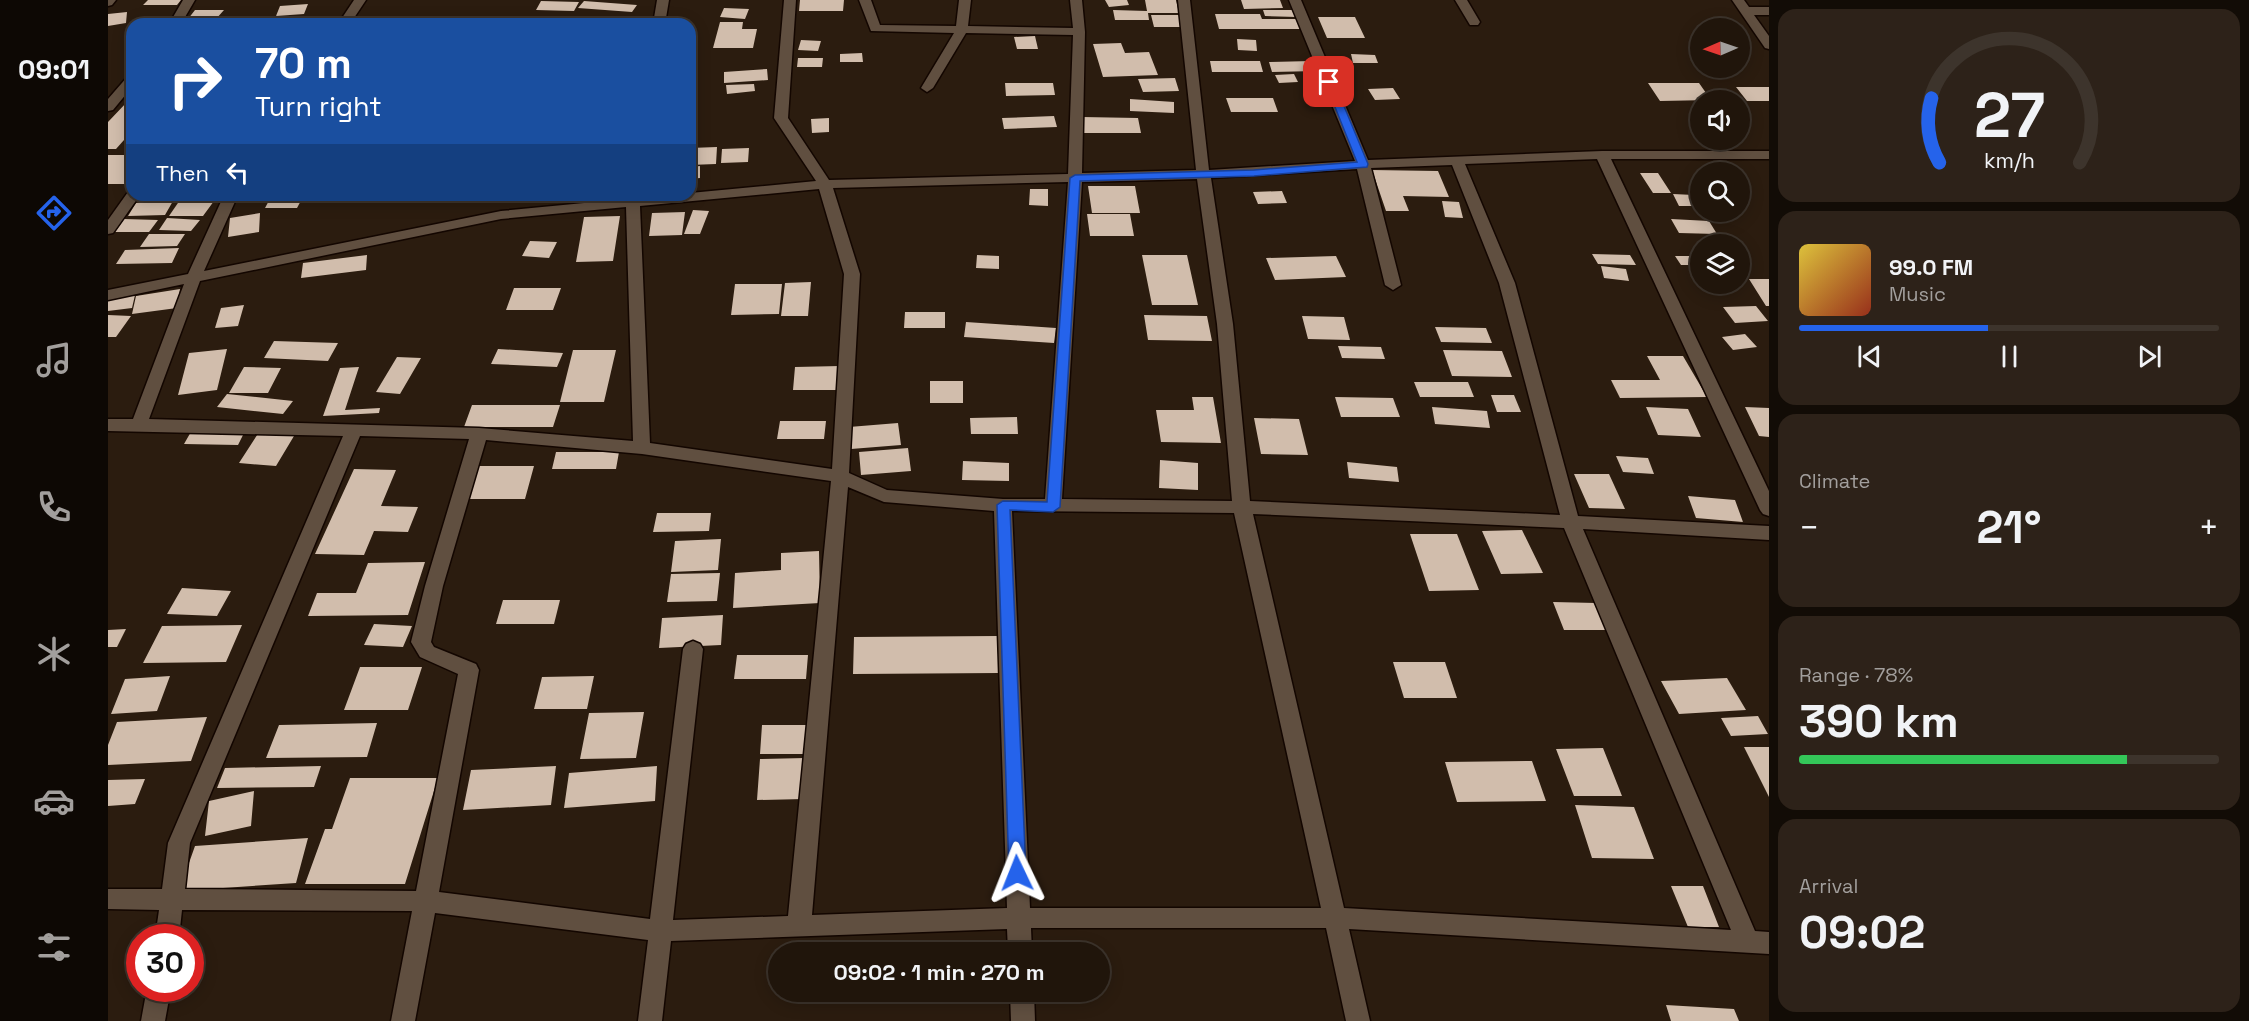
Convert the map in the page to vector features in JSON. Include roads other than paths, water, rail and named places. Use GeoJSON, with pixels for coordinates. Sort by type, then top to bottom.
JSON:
{"type":"FeatureCollection","features":[{"type":"Feature","properties":{"kind":"street"},"geometry":{"type":"LineString","coordinates":[[178,18],[189,0]]}},
{"type":"Feature","properties":{"kind":"street"},"geometry":{"type":"LineString","coordinates":[[348,18],[360,0]]}},
{"type":"Feature","properties":{"kind":"street"},"geometry":{"type":"LineString","coordinates":[[660,18],[663,0]]}},
{"type":"Feature","properties":{"kind":"street"},"geometry":{"type":"LineString","coordinates":[[790,0],[781,118],[825,184],[852,274],[840,476],[799,927]]}},
{"type":"Feature","properties":{"kind":"street"},"geometry":{"type":"LineString","coordinates":[[865,0],[875,28],[961,32],[1079,32]]}},
{"type":"Feature","properties":{"kind":"street"},"geometry":{"type":"LineString","coordinates":[[927,88],[961,32],[965,0]]}},
{"type":"Feature","properties":{"kind":"street"},"geometry":{"type":"LineString","coordinates":[[1053,507],[1075,178],[1079,32],[1076,0]]}},
{"type":"Feature","properties":{"kind":"street"},"geometry":{"type":"LineString","coordinates":[[1184,0],[1203,174],[1225,324],[1242,507],[1358,1021]]}},
{"type":"Feature","properties":{"kind":"street"},"geometry":{"type":"LineString","coordinates":[[1296,0],[1363,164],[1393,285]]}},
{"type":"Feature","properties":{"kind":"street"},"geometry":{"type":"LineString","coordinates":[[1461,0],[1474,22]]}},
{"type":"Feature","properties":{"kind":"street"},"geometry":{"type":"LineString","coordinates":[[1738,0],[1769,45]]}},
{"type":"Feature","properties":{"kind":"street"},"geometry":{"type":"LineString","coordinates":[[1747,10],[1769,11]]}},
{"type":"Feature","properties":{"kind":"street"},"geometry":{"type":"LineString","coordinates":[[108,107],[126,86]]}},
{"type":"Feature","properties":{"kind":"street"},"geometry":{"type":"LineString","coordinates":[[696,194],[825,184],[1254,173],[1363,164],[1458,163],[1602,155],[1769,155]]}},
{"type":"Feature","properties":{"kind":"street"},"geometry":{"type":"LineString","coordinates":[[1602,155],[1769,510]]}},
{"type":"Feature","properties":{"kind":"street"},"geometry":{"type":"LineString","coordinates":[[108,899],[425,901],[662,931],[1019,918],[1334,918],[1759,943],[1571,522],[1508,283],[1458,163]]}},
{"type":"Feature","properties":{"kind":"street"},"geometry":{"type":"LineString","coordinates":[[108,230],[129,201]]}},
{"type":"Feature","properties":{"kind":"street"},"geometry":{"type":"LineString","coordinates":[[140,424],[194,277],[228,201]]}},
{"type":"Feature","properties":{"kind":"street"},"geometry":{"type":"LineString","coordinates":[[108,296],[501,215],[616,201]]}},
{"type":"Feature","properties":{"kind":"street"},"geometry":{"type":"LineString","coordinates":[[632,201],[642,448]]}},
{"type":"Feature","properties":{"kind":"street"},"geometry":{"type":"LineString","coordinates":[[108,425],[479,434],[642,448],[840,476],[884,496],[1003,505],[1242,507],[1571,522],[1769,534]]}},
{"type":"Feature","properties":{"kind":"street"},"geometry":{"type":"LineString","coordinates":[[169,924],[179,843],[354,430]]}},
{"type":"Feature","properties":{"kind":"street"},"geometry":{"type":"LineString","coordinates":[[403,1021],[469,670],[427,652],[421,642],[434,586],[479,434]]}},
{"type":"Feature","properties":{"kind":"street"},"geometry":{"type":"LineString","coordinates":[[1003,505],[1020,942]]}},
{"type":"Feature","properties":{"kind":"street"},"geometry":{"type":"LineString","coordinates":[[650,1021],[693,649]]}},
{"type":"Feature","properties":{"kind":"street"},"geometry":{"type":"LineString","coordinates":[[153,1021],[156,1002]]}},
{"type":"Feature","properties":{"kind":"street"},"geometry":{"type":"LineString","coordinates":[[1022,1002],[1023,1021]]}}]}
